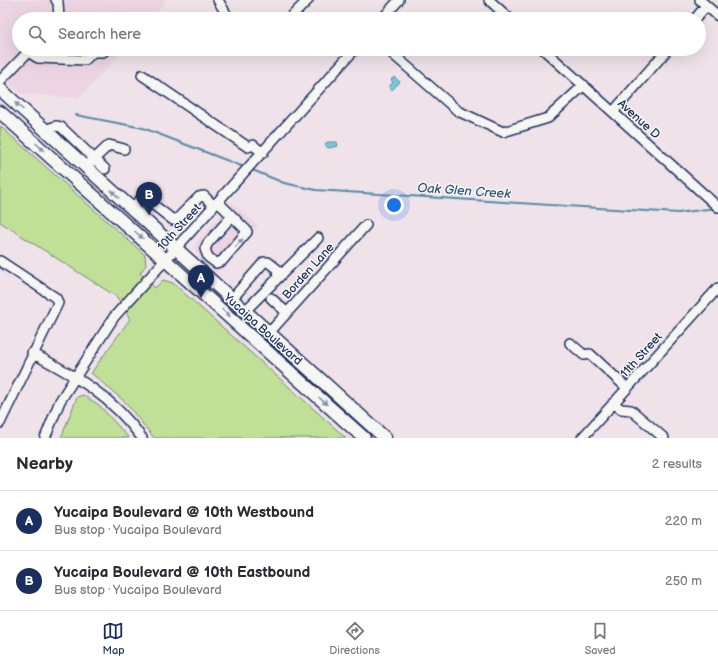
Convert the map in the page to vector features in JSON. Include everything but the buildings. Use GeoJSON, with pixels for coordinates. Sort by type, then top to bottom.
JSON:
{"type":"FeatureCollection","features":[{"type":"Feature","properties":{"kind":"main road","name":"Yucaipa Boulevard"},"geometry":{"type":"LineString","coordinates":[[0,89],[45,130],[66,140],[90,163],[131,208],[268,334],[385,438]]}},
{"type":"Feature","properties":{"kind":"main road","name":"Yucaipa Boulevard"},"geometry":{"type":"LineString","coordinates":[[0,112],[166,259],[364,438]]}},
{"type":"Feature","properties":{"kind":"street"},"geometry":{"type":"LineString","coordinates":[[56,0],[58,2],[59,12]]}},
{"type":"Feature","properties":{"kind":"street"},"geometry":{"type":"LineString","coordinates":[[218,0],[225,12]]}},
{"type":"Feature","properties":{"kind":"street"},"geometry":{"type":"LineString","coordinates":[[297,12],[308,0]]}},
{"type":"Feature","properties":{"kind":"street"},"geometry":{"type":"LineString","coordinates":[[388,12],[399,0]]}},
{"type":"Feature","properties":{"kind":"street"},"geometry":{"type":"LineString","coordinates":[[489,0],[502,12]]}},
{"type":"Feature","properties":{"kind":"street"},"geometry":{"type":"LineString","coordinates":[[698,12],[703,3],[718,16]]}},
{"type":"Feature","properties":{"kind":"street"},"geometry":{"type":"LineString","coordinates":[[0,82],[25,56]]}},
{"type":"Feature","properties":{"kind":"street"},"geometry":{"type":"LineString","coordinates":[[36,56],[38,58],[86,60],[88,56]]}},
{"type":"Feature","properties":{"kind":"street","name":"10th Street"},"geometry":{"type":"LineString","coordinates":[[46,438],[60,401],[114,317],[349,56]]}},
{"type":"Feature","properties":{"kind":"street"},"geometry":{"type":"LineString","coordinates":[[395,56],[458,111],[503,132],[548,118],[584,85]]}},
{"type":"Feature","properties":{"kind":"street","name":"Avenue D"},"geometry":{"type":"LineString","coordinates":[[551,56],[718,207]]}},
{"type":"Feature","properties":{"kind":"street"},"geometry":{"type":"LineString","coordinates":[[613,112],[662,56]]}},
{"type":"Feature","properties":{"kind":"street"},"geometry":{"type":"LineString","coordinates":[[142,75],[248,147],[253,145],[262,153]]}},
{"type":"Feature","properties":{"kind":"street"},"geometry":{"type":"LineString","coordinates":[[105,169],[90,163],[109,145],[124,149]]}},
{"type":"Feature","properties":{"kind":"street"},"geometry":{"type":"LineString","coordinates":[[131,208],[140,199],[146,199],[173,220],[178,218],[199,197],[204,196],[232,216],[247,232],[222,261],[216,263],[212,262],[205,254],[205,249],[208,243],[232,216]]}},
{"type":"Feature","properties":{"kind":"street","name":"Borden Lane"},"geometry":{"type":"LineString","coordinates":[[268,334],[366,225]]}},
{"type":"Feature","properties":{"kind":"street"},"geometry":{"type":"LineString","coordinates":[[244,312],[278,277],[287,272],[318,238]]}},
{"type":"Feature","properties":{"kind":"street"},"geometry":{"type":"LineString","coordinates":[[201,273],[212,262]]}},
{"type":"Feature","properties":{"kind":"street"},"geometry":{"type":"LineString","coordinates":[[231,300],[264,262],[268,262],[277,269],[278,277]]}},
{"type":"Feature","properties":{"kind":"street"},"geometry":{"type":"LineString","coordinates":[[0,423],[32,353],[57,309],[58,303],[56,298],[1,264]]}},
{"type":"Feature","properties":{"kind":"street","name":"11th Street"},"geometry":{"type":"LineString","coordinates":[[582,438],[718,288]]}},
{"type":"Feature","properties":{"kind":"street"},"geometry":{"type":"LineString","coordinates":[[272,298],[287,313]]}},
{"type":"Feature","properties":{"kind":"street"},"geometry":{"type":"LineString","coordinates":[[570,343],[584,355],[590,354],[627,388]]}},
{"type":"Feature","properties":{"kind":"street"},"geometry":{"type":"LineString","coordinates":[[32,353],[75,376],[107,398],[129,420],[142,438]]}},
{"type":"Feature","properties":{"kind":"street"},"geometry":{"type":"LineString","coordinates":[[614,403],[621,409],[631,410],[664,438]]}},
{"type":"Feature","properties":{"kind":"shaded area"},"geometry":{"type":"Polygon","coordinates":[[[0,0],[167,0],[157,12],[12,12],[12,56],[118,56],[80,98],[21,94],[0,75],[0,0]]]}},
{"type":"Feature","properties":{"kind":"shaded area"},"geometry":{"type":"Polygon","coordinates":[[[232,203],[258,226],[217,272],[200,259],[194,248],[196,243],[232,203]]]}},
{"type":"Feature","properties":{"kind":"green space"},"geometry":{"type":"Polygon","coordinates":[[[0,126],[145,255],[146,265],[140,273],[155,288],[163,280],[173,283],[346,438],[154,438],[125,402],[91,373],[130,319],[117,297],[0,222],[0,126]]]}},
{"type":"Feature","properties":{"kind":"green space"},"geometry":{"type":"Polygon","coordinates":[[[83,395],[99,405],[129,438],[61,438],[77,397],[83,395]]]}},
{"type":"Feature","properties":{"kind":"water"},"geometry":{"type":"Polygon","coordinates":[[[394,77],[400,82],[392,90],[389,87],[393,82],[391,80],[394,77]]]}},
{"type":"Feature","properties":{"kind":"water"},"geometry":{"type":"Polygon","coordinates":[[[327,142],[337,142],[338,146],[328,148],[325,144],[327,142]]]}},
{"type":"Feature","properties":{"kind":"waterway","name":"Oak Glen Creek"},"geometry":{"type":"LineString","coordinates":[[76,115],[143,128],[244,167]]}},
{"type":"Feature","properties":{"kind":"waterway","name":"Oak Glen Creek"},"geometry":{"type":"LineString","coordinates":[[250,169],[284,183],[316,190],[678,213],[715,208]]}},
{"type":"Feature","properties":{"kind":"place","name":"Yucaipa Boulevard @ 10th Eastbound"},"geometry":{"type":"Point","coordinates":[149,215]}},
{"type":"Feature","properties":{"kind":"place","name":"Yucaipa Boulevard @ 10th Westbound"},"geometry":{"type":"Point","coordinates":[201,298]}}]}
